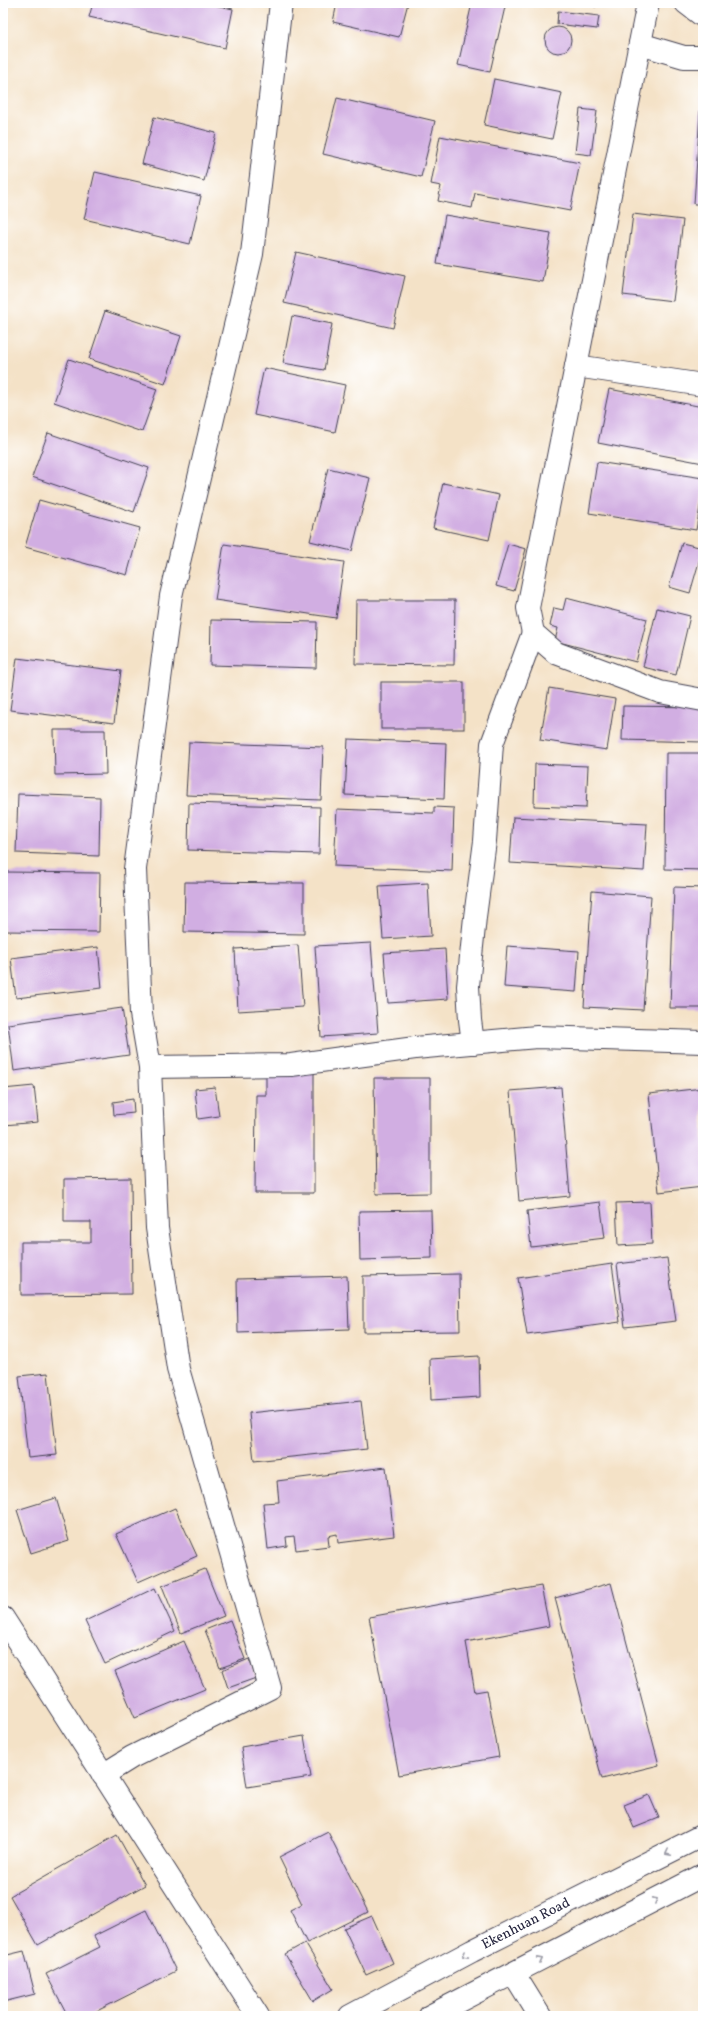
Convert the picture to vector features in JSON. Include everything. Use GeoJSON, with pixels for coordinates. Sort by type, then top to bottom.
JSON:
{"type":"FeatureCollection","features":[{"type":"Feature","properties":{"kind":"street"},"geometry":{"type":"LineString","coordinates":[[103,1775],[132,1757],[270,1688],[178,1370],[157,1228],[150,1067],[141,1014],[135,869],[171,596],[252,254],[282,3]]}},
{"type":"Feature","properties":{"kind":"street"},"geometry":{"type":"LineString","coordinates":[[473,1043],[468,986],[474,917],[485,841],[492,744],[533,633],[528,608],[648,3]]}},
{"type":"Feature","properties":{"kind":"street"},"geometry":{"type":"LineString","coordinates":[[686,3],[703,16]]}},
{"type":"Feature","properties":{"kind":"street"},"geometry":{"type":"LineString","coordinates":[[640,44],[684,57],[703,57]]}},
{"type":"Feature","properties":{"kind":"street"},"geometry":{"type":"LineString","coordinates":[[576,366],[703,385]]}},
{"type":"Feature","properties":{"kind":"street"},"geometry":{"type":"LineString","coordinates":[[533,633],[556,653],[660,692],[703,700]]}},
{"type":"Feature","properties":{"kind":"street"},"geometry":{"type":"LineString","coordinates":[[150,1067],[291,1065],[415,1048],[537,1037],[703,1042]]}},
{"type":"Feature","properties":{"kind":"street"},"geometry":{"type":"LineString","coordinates":[[3,1618],[258,2016]]}},
{"type":"Feature","properties":{"kind":"street","name":"Ekenhuan Road"},"geometry":{"type":"LineString","coordinates":[[350,2016],[472,1951],[703,1835]]}},
{"type":"Feature","properties":{"kind":"street"},"geometry":{"type":"LineString","coordinates":[[430,2016],[514,1974],[703,1875]]}},
{"type":"Feature","properties":{"kind":"street"},"geometry":{"type":"LineString","coordinates":[[514,1974],[540,2016]]}},
{"type":"Feature","properties":{"kind":"building"},"geometry":{"type":"Polygon","coordinates":[[[93,3],[205,3],[233,9],[225,48],[89,17],[93,3]]]}},
{"type":"Feature","properties":{"kind":"building"},"geometry":{"type":"Polygon","coordinates":[[[337,3],[408,3],[399,37],[333,22],[337,3]]]}},
{"type":"Feature","properties":{"kind":"building"},"geometry":{"type":"Polygon","coordinates":[[[472,3],[487,3],[505,7],[490,72],[458,65],[472,3]]]}},
{"type":"Feature","properties":{"kind":"building"},"geometry":{"type":"Polygon","coordinates":[[[578,3],[597,3],[596,7],[578,3]]]}},
{"type":"Feature","properties":{"kind":"building"},"geometry":{"type":"Polygon","coordinates":[[[558,11],[599,16],[597,29],[557,24],[558,11]]]}},
{"type":"Feature","properties":{"kind":"building"},"geometry":{"type":"Polygon","coordinates":[[[558,27],[567,31],[571,40],[567,49],[558,53],[549,49],[545,40],[549,31],[558,27]]]}},
{"type":"Feature","properties":{"kind":"building"},"geometry":{"type":"Polygon","coordinates":[[[494,79],[562,93],[552,139],[484,125],[494,79]]]}},
{"type":"Feature","properties":{"kind":"building"},"geometry":{"type":"Polygon","coordinates":[[[701,97],[703,97],[703,204],[694,204],[701,97]]]}},
{"type":"Feature","properties":{"kind":"building"},"geometry":{"type":"Polygon","coordinates":[[[337,98],[435,121],[421,177],[323,154],[337,98]]]}},
{"type":"Feature","properties":{"kind":"building"},"geometry":{"type":"Polygon","coordinates":[[[580,109],[597,111],[591,155],[575,153],[580,109]]]}},
{"type":"Feature","properties":{"kind":"building"},"geometry":{"type":"Polygon","coordinates":[[[154,117],[216,133],[204,181],[142,164],[154,117]]]}},
{"type":"Feature","properties":{"kind":"building"},"geometry":{"type":"Polygon","coordinates":[[[440,136],[580,163],[570,211],[475,193],[472,208],[438,201],[441,186],[431,184],[440,136]]]}},
{"type":"Feature","properties":{"kind":"building"},"geometry":{"type":"Polygon","coordinates":[[[95,172],[201,196],[190,244],[84,219],[95,172]]]}},
{"type":"Feature","properties":{"kind":"building"},"geometry":{"type":"Polygon","coordinates":[[[633,214],[683,220],[673,301],[623,295],[633,214]]]}},
{"type":"Feature","properties":{"kind":"building"},"geometry":{"type":"Polygon","coordinates":[[[445,215],[551,233],[543,282],[437,264],[445,215]]]}},
{"type":"Feature","properties":{"kind":"building"},"geometry":{"type":"Polygon","coordinates":[[[296,252],[405,276],[393,328],[284,303],[296,252]]]}},
{"type":"Feature","properties":{"kind":"building"},"geometry":{"type":"Polygon","coordinates":[[[105,311],[181,336],[165,384],[89,359],[105,311]]]}},
{"type":"Feature","properties":{"kind":"building"},"geometry":{"type":"Polygon","coordinates":[[[292,316],[332,324],[324,370],[283,363],[292,316]]]}},
{"type":"Feature","properties":{"kind":"building"},"geometry":{"type":"Polygon","coordinates":[[[69,359],[157,389],[142,432],[54,402],[69,359]]]}},
{"type":"Feature","properties":{"kind":"building"},"geometry":{"type":"Polygon","coordinates":[[[264,368],[345,385],[335,432],[254,415],[264,368]]]}},
{"type":"Feature","properties":{"kind":"building"},"geometry":{"type":"Polygon","coordinates":[[[609,389],[703,407],[703,463],[598,443],[609,389]]]}},
{"type":"Feature","properties":{"kind":"building"},"geometry":{"type":"Polygon","coordinates":[[[48,433],[149,468],[134,512],[32,477],[48,433]]]}},
{"type":"Feature","properties":{"kind":"building"},"geometry":{"type":"Polygon","coordinates":[[[597,462],[703,478],[703,490],[696,530],[589,513],[597,462]]]}},
{"type":"Feature","properties":{"kind":"building"},"geometry":{"type":"Polygon","coordinates":[[[328,468],[370,478],[352,551],[310,541],[328,468]]]}},
{"type":"Feature","properties":{"kind":"building"},"geometry":{"type":"Polygon","coordinates":[[[443,483],[499,495],[489,540],[433,528],[443,483]]]}},
{"type":"Feature","properties":{"kind":"building"},"geometry":{"type":"Polygon","coordinates":[[[39,500],[140,528],[127,575],[25,547],[39,500]]]}},
{"type":"Feature","properties":{"kind":"building"},"geometry":{"type":"Polygon","coordinates":[[[682,543],[703,548],[690,593],[669,587],[682,543]]]}},
{"type":"Feature","properties":{"kind":"building"},"geometry":{"type":"Polygon","coordinates":[[[224,544],[344,562],[336,618],[215,600],[224,544]]]}},
{"type":"Feature","properties":{"kind":"building"},"geometry":{"type":"Polygon","coordinates":[[[508,544],[526,549],[514,591],[496,586],[508,544]]]}},
{"type":"Feature","properties":{"kind":"building"},"geometry":{"type":"Polygon","coordinates":[[[566,598],[647,619],[636,662],[555,641],[558,628],[550,626],[554,608],[563,610],[566,598]]]}},
{"type":"Feature","properties":{"kind":"building"},"geometry":{"type":"Polygon","coordinates":[[[356,600],[455,600],[454,665],[355,664],[356,600]]]}},
{"type":"Feature","properties":{"kind":"building"},"geometry":{"type":"Polygon","coordinates":[[[657,608],[690,616],[676,675],[643,667],[657,608]]]}},
{"type":"Feature","properties":{"kind":"building"},"geometry":{"type":"Polygon","coordinates":[[[211,620],[317,622],[316,668],[210,665],[211,620]]]}},
{"type":"Feature","properties":{"kind":"building"},"geometry":{"type":"Polygon","coordinates":[[[17,658],[121,671],[114,723],[10,710],[17,658]]]}},
{"type":"Feature","properties":{"kind":"building"},"geometry":{"type":"Polygon","coordinates":[[[381,682],[464,682],[464,729],[381,729],[381,682]]]}},
{"type":"Feature","properties":{"kind":"building"},"geometry":{"type":"Polygon","coordinates":[[[549,688],[615,699],[607,750],[540,740],[549,688]]]}},
{"type":"Feature","properties":{"kind":"building"},"geometry":{"type":"Polygon","coordinates":[[[623,706],[702,707],[702,742],[622,740],[623,706]]]}},
{"type":"Feature","properties":{"kind":"building"},"geometry":{"type":"Polygon","coordinates":[[[54,730],[105,730],[106,774],[55,775],[54,730]]]}},
{"type":"Feature","properties":{"kind":"building"},"geometry":{"type":"Polygon","coordinates":[[[348,739],[446,743],[444,799],[345,795],[348,739]]]}},
{"type":"Feature","properties":{"kind":"building"},"geometry":{"type":"Polygon","coordinates":[[[189,742],[323,747],[321,800],[186,795],[189,742]]]}},
{"type":"Feature","properties":{"kind":"building"},"geometry":{"type":"Polygon","coordinates":[[[666,753],[703,753],[703,870],[665,869],[666,753]]]}},
{"type":"Feature","properties":{"kind":"building"},"geometry":{"type":"Polygon","coordinates":[[[535,764],[588,766],[586,808],[534,806],[535,764]]]}},
{"type":"Feature","properties":{"kind":"building"},"geometry":{"type":"Polygon","coordinates":[[[18,794],[100,797],[99,856],[16,853],[18,794]]]}},
{"type":"Feature","properties":{"kind":"building"},"geometry":{"type":"Polygon","coordinates":[[[189,803],[320,807],[319,854],[188,850],[189,803]]]}},
{"type":"Feature","properties":{"kind":"building"},"geometry":{"type":"Polygon","coordinates":[[[434,807],[454,808],[452,871],[334,866],[337,809],[434,813],[434,807]]]}},
{"type":"Feature","properties":{"kind":"building"},"geometry":{"type":"Polygon","coordinates":[[[513,817],[647,824],[644,871],[510,863],[513,817]]]}},
{"type":"Feature","properties":{"kind":"building"},"geometry":{"type":"Polygon","coordinates":[[[4,872],[100,873],[99,932],[4,931],[4,872]]]}},
{"type":"Feature","properties":{"kind":"building"},"geometry":{"type":"Polygon","coordinates":[[[185,882],[304,883],[304,934],[184,932],[185,882]]]}},
{"type":"Feature","properties":{"kind":"building"},"geometry":{"type":"Polygon","coordinates":[[[428,883],[431,936],[383,939],[379,886],[428,883]]]}},
{"type":"Feature","properties":{"kind":"building"},"geometry":{"type":"Polygon","coordinates":[[[674,887],[703,888],[703,1008],[670,1008],[674,887]]]}},
{"type":"Feature","properties":{"kind":"building"},"geometry":{"type":"Polygon","coordinates":[[[592,891],[651,896],[643,1010],[584,1007],[592,891]]]}},
{"type":"Feature","properties":{"kind":"building"},"geometry":{"type":"Polygon","coordinates":[[[371,943],[378,1033],[321,1037],[315,946],[371,943]]]}},
{"type":"Feature","properties":{"kind":"building"},"geometry":{"type":"Polygon","coordinates":[[[298,945],[303,1007],[238,1011],[235,949],[298,945]]]}},
{"type":"Feature","properties":{"kind":"building"},"geometry":{"type":"Polygon","coordinates":[[[507,946],[579,951],[576,992],[504,987],[507,946]]]}},
{"type":"Feature","properties":{"kind":"building"},"geometry":{"type":"Polygon","coordinates":[[[98,947],[102,988],[16,998],[11,958],[98,947]]]}},
{"type":"Feature","properties":{"kind":"building"},"geometry":{"type":"Polygon","coordinates":[[[445,949],[448,999],[388,1003],[384,953],[445,949]]]}},
{"type":"Feature","properties":{"kind":"building"},"geometry":{"type":"Polygon","coordinates":[[[122,1008],[129,1055],[14,1071],[8,1024],[122,1008]]]}},
{"type":"Feature","properties":{"kind":"building"},"geometry":{"type":"Polygon","coordinates":[[[314,1072],[314,1193],[255,1193],[256,1095],[266,1095],[266,1073],[314,1072]]]}},
{"type":"Feature","properties":{"kind":"building"},"geometry":{"type":"Polygon","coordinates":[[[374,1078],[430,1078],[430,1193],[376,1194],[374,1078]]]}},
{"type":"Feature","properties":{"kind":"building"},"geometry":{"type":"Polygon","coordinates":[[[34,1086],[38,1122],[4,1125],[3,1089],[34,1086]]]}},
{"type":"Feature","properties":{"kind":"building"},"geometry":{"type":"Polygon","coordinates":[[[215,1087],[219,1116],[198,1119],[195,1089],[215,1087]]]}},
{"type":"Feature","properties":{"kind":"building"},"geometry":{"type":"Polygon","coordinates":[[[561,1087],[570,1196],[519,1201],[510,1091],[561,1087]]]}},
{"type":"Feature","properties":{"kind":"building"},"geometry":{"type":"Polygon","coordinates":[[[703,1088],[703,1187],[659,1192],[649,1094],[703,1088]]]}},
{"type":"Feature","properties":{"kind":"building"},"geometry":{"type":"Polygon","coordinates":[[[133,1099],[134,1113],[114,1115],[113,1102],[133,1099]]]}},
{"type":"Feature","properties":{"kind":"building"},"geometry":{"type":"Polygon","coordinates":[[[131,1178],[132,1294],[21,1295],[21,1242],[91,1242],[91,1222],[64,1222],[64,1179],[131,1178]]]}},
{"type":"Feature","properties":{"kind":"building"},"geometry":{"type":"Polygon","coordinates":[[[600,1202],[605,1238],[531,1247],[527,1211],[600,1202]]]}},
{"type":"Feature","properties":{"kind":"building"},"geometry":{"type":"Polygon","coordinates":[[[650,1202],[652,1244],[618,1246],[616,1203],[650,1202]]]}},
{"type":"Feature","properties":{"kind":"building"},"geometry":{"type":"Polygon","coordinates":[[[431,1210],[432,1258],[360,1260],[359,1211],[431,1210]]]}},
{"type":"Feature","properties":{"kind":"building"},"geometry":{"type":"Polygon","coordinates":[[[667,1258],[676,1321],[625,1327],[617,1264],[667,1258]]]}},
{"type":"Feature","properties":{"kind":"building"},"geometry":{"type":"Polygon","coordinates":[[[612,1264],[620,1322],[527,1335],[518,1278],[612,1264]]]}},
{"type":"Feature","properties":{"kind":"building"},"geometry":{"type":"Polygon","coordinates":[[[459,1274],[460,1331],[363,1332],[363,1276],[459,1274]]]}},
{"type":"Feature","properties":{"kind":"building"},"geometry":{"type":"Polygon","coordinates":[[[347,1276],[349,1329],[238,1333],[237,1279],[347,1276]]]}},
{"type":"Feature","properties":{"kind":"building"},"geometry":{"type":"Polygon","coordinates":[[[479,1356],[480,1397],[431,1400],[430,1359],[479,1356]]]}},
{"type":"Feature","properties":{"kind":"building"},"geometry":{"type":"Polygon","coordinates":[[[48,1373],[57,1455],[28,1458],[19,1376],[48,1373]]]}},
{"type":"Feature","properties":{"kind":"building"},"geometry":{"type":"Polygon","coordinates":[[[361,1401],[367,1449],[254,1461],[249,1413],[361,1401]]]}},
{"type":"Feature","properties":{"kind":"building"},"geometry":{"type":"Polygon","coordinates":[[[386,1467],[394,1536],[338,1543],[337,1534],[328,1536],[329,1546],[296,1550],[294,1536],[286,1537],[287,1546],[268,1549],[263,1503],[279,1502],[277,1481],[386,1467]]]}},
{"type":"Feature","properties":{"kind":"building"},"geometry":{"type":"Polygon","coordinates":[[[56,1498],[69,1541],[31,1553],[17,1510],[56,1498]]]}},
{"type":"Feature","properties":{"kind":"building"},"geometry":{"type":"Polygon","coordinates":[[[175,1508],[197,1556],[138,1582],[116,1534],[175,1508]]]}},
{"type":"Feature","properties":{"kind":"building"},"geometry":{"type":"Polygon","coordinates":[[[205,1569],[224,1616],[181,1633],[162,1586],[205,1569]]]}},
{"type":"Feature","properties":{"kind":"building"},"geometry":{"type":"Polygon","coordinates":[[[611,1583],[659,1765],[602,1779],[555,1598],[611,1583]]]}},
{"type":"Feature","properties":{"kind":"building"},"geometry":{"type":"Polygon","coordinates":[[[541,1586],[549,1626],[466,1642],[475,1692],[487,1690],[499,1757],[399,1775],[369,1617],[541,1586]]]}},
{"type":"Feature","properties":{"kind":"building"},"geometry":{"type":"Polygon","coordinates":[[[155,1588],[175,1631],[105,1664],[85,1621],[155,1588]]]}},
{"type":"Feature","properties":{"kind":"building"},"geometry":{"type":"Polygon","coordinates":[[[230,1620],[245,1659],[220,1668],[205,1630],[230,1620]]]}},
{"type":"Feature","properties":{"kind":"building"},"geometry":{"type":"Polygon","coordinates":[[[184,1641],[205,1689],[135,1718],[115,1671],[184,1641]]]}},
{"type":"Feature","properties":{"kind":"building"},"geometry":{"type":"Polygon","coordinates":[[[249,1659],[256,1678],[228,1688],[222,1670],[249,1659]]]}},
{"type":"Feature","properties":{"kind":"building"},"geometry":{"type":"Polygon","coordinates":[[[304,1736],[311,1777],[247,1787],[241,1747],[304,1736]]]}},
{"type":"Feature","properties":{"kind":"building"},"geometry":{"type":"Polygon","coordinates":[[[649,1795],[659,1818],[634,1828],[624,1805],[649,1795]]]}},
{"type":"Feature","properties":{"kind":"building"},"geometry":{"type":"Polygon","coordinates":[[[328,1832],[368,1912],[307,1943],[290,1910],[302,1904],[279,1857],[328,1832]]]}},
{"type":"Feature","properties":{"kind":"building"},"geometry":{"type":"Polygon","coordinates":[[[117,1835],[145,1885],[38,1945],[10,1896],[117,1835]]]}},
{"type":"Feature","properties":{"kind":"building"},"geometry":{"type":"Polygon","coordinates":[[[146,1910],[176,1971],[87,2016],[68,2016],[46,1974],[100,1947],[94,1936],[146,1910]]]}},
{"type":"Feature","properties":{"kind":"building"},"geometry":{"type":"Polygon","coordinates":[[[372,1916],[393,1963],[366,1975],[344,1928],[372,1916]]]}},
{"type":"Feature","properties":{"kind":"building"},"geometry":{"type":"Polygon","coordinates":[[[305,1943],[333,1989],[313,2001],[285,1954],[305,1943]]]}},
{"type":"Feature","properties":{"kind":"building"},"geometry":{"type":"Polygon","coordinates":[[[24,1951],[35,1994],[3,2002],[3,1956],[24,1951]]]}}]}
